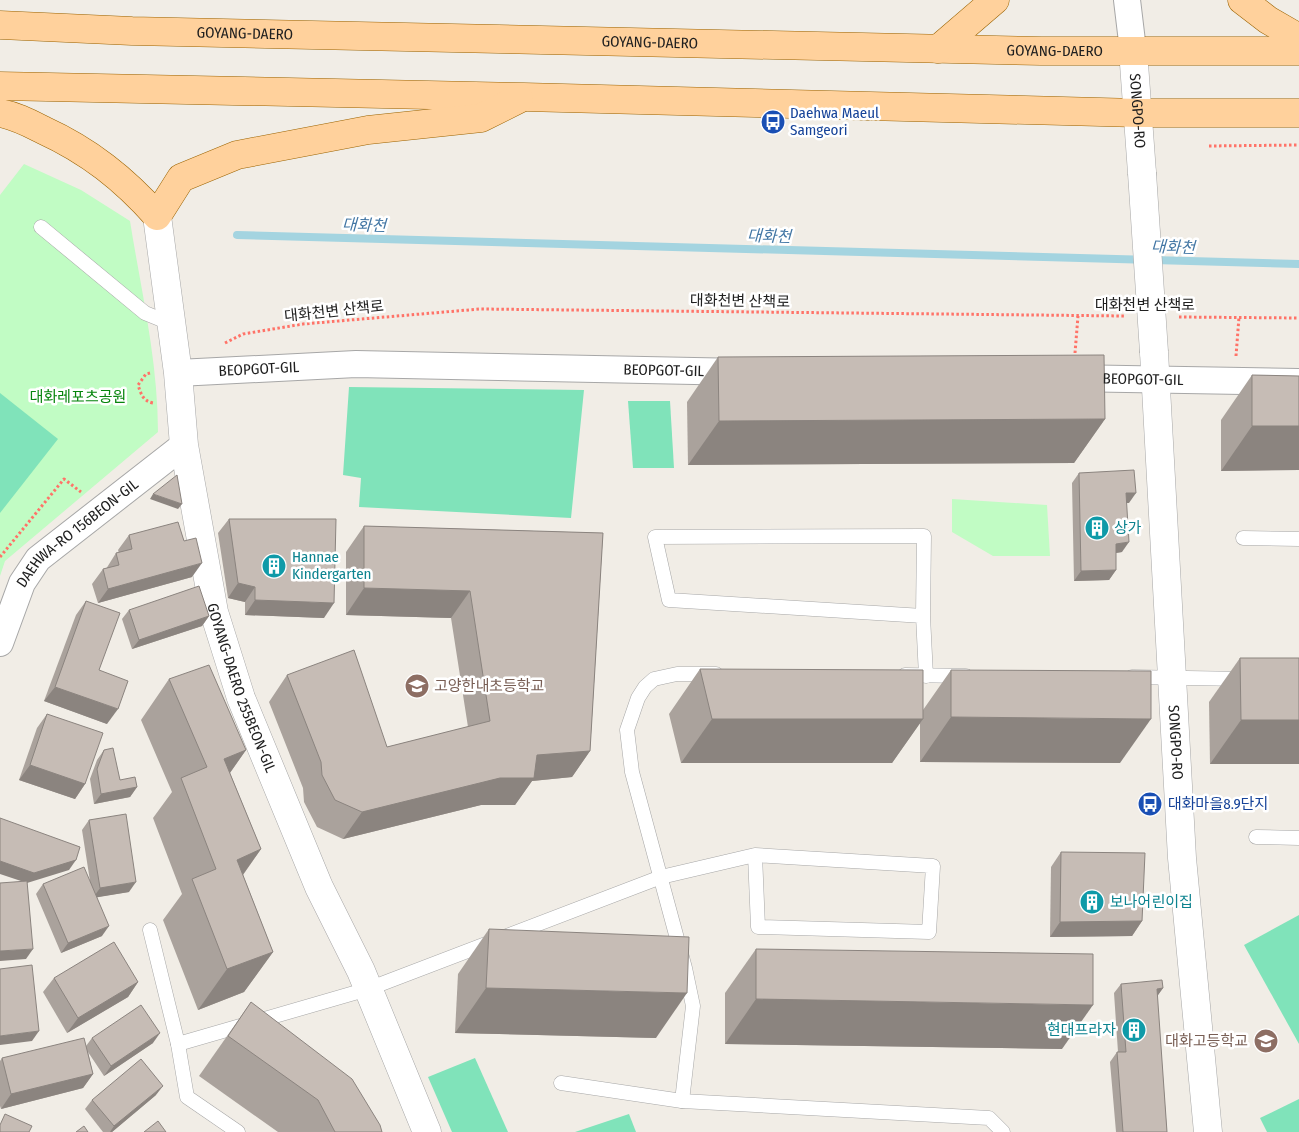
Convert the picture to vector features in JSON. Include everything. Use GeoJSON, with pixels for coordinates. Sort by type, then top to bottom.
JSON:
{"type":"FeatureCollection","features":[{"type":"Feature","properties":{"kind":"main road"},"geometry":{"type":"LineString","coordinates":[[938,49],[995,0]]}},
{"type":"Feature","properties":{"kind":"main road"},"geometry":{"type":"LineString","coordinates":[[1242,0],[1268,20],[1299,38]]}},
{"type":"Feature","properties":{"kind":"main road","name":"GOYANG-DAERO"},"geometry":{"type":"LineString","coordinates":[[0,25],[142,31],[938,49],[1299,50]]}},
{"type":"Feature","properties":{"kind":"main road"},"geometry":{"type":"LineString","coordinates":[[0,86],[1138,113],[1299,114]]}},
{"type":"Feature","properties":{"kind":"main road"},"geometry":{"type":"LineString","coordinates":[[0,113],[13,115],[76,146],[112,171],[134,190],[157,216],[181,178],[237,155],[368,130],[481,118],[524,97]]}},
{"type":"Feature","properties":{"kind":"street"},"geometry":{"type":"LineString","coordinates":[[1127,0],[1133,50]]}},
{"type":"Feature","properties":{"kind":"street","name":"SONGPO-RO"},"geometry":{"type":"LineString","coordinates":[[1133,50],[1156,380],[1182,858],[1208,1132]]}},
{"type":"Feature","properties":{"kind":"street","name":"GOYANG-DAERO 255BEON-GIL"},"geometry":{"type":"LineString","coordinates":[[157,216],[178,374],[184,445],[214,612],[241,698],[320,888],[368,989],[427,1132]]}},
{"type":"Feature","properties":{"kind":"street","name":"BEOPGOT-GIL"},"geometry":{"type":"LineString","coordinates":[[178,374],[356,364],[765,372]]}},
{"type":"Feature","properties":{"kind":"street","name":"BEOPGOT-GIL"},"geometry":{"type":"LineString","coordinates":[[1045,377],[1299,382]]}},
{"type":"Feature","properties":{"kind":"street","name":"DAEHWA-RO 156BEON-GIL"},"geometry":{"type":"LineString","coordinates":[[0,643],[22,583],[38,559],[48,549],[184,445]]}},
{"type":"Feature","properties":{"kind":"lane"},"geometry":{"type":"LineString","coordinates":[[41,227],[145,313],[172,324]]}},
{"type":"Feature","properties":{"kind":"lane"},"geometry":{"type":"LineString","coordinates":[[923,616],[670,600],[654,537],[924,536],[923,616],[926,676]]}},
{"type":"Feature","properties":{"kind":"lane"},"geometry":{"type":"LineString","coordinates":[[1243,538],[1299,539]]}},
{"type":"Feature","properties":{"kind":"lane"},"geometry":{"type":"LineString","coordinates":[[682,1101],[693,1006],[661,877],[632,772],[627,730],[631,715],[645,687],[654,679],[677,674],[727,674]]}},
{"type":"Feature","properties":{"kind":"lane"},"geometry":{"type":"LineString","coordinates":[[896,675],[983,676]]}},
{"type":"Feature","properties":{"kind":"lane"},"geometry":{"type":"LineString","coordinates":[[1118,677],[1261,679]]}},
{"type":"Feature","properties":{"kind":"lane"},"geometry":{"type":"LineString","coordinates":[[1256,837],[1299,838]]}},
{"type":"Feature","properties":{"kind":"lane"},"geometry":{"type":"LineString","coordinates":[[178,1044],[368,989],[661,877],[755,855],[933,866],[929,932],[758,927],[755,855]]}},
{"type":"Feature","properties":{"kind":"lane"},"geometry":{"type":"LineString","coordinates":[[150,930],[178,1044],[187,1097],[238,1132]]}},
{"type":"Feature","properties":{"kind":"lane"},"geometry":{"type":"LineString","coordinates":[[561,1083],[682,1101],[989,1118],[1003,1132]]}},
{"type":"Feature","properties":{"kind":"path"},"geometry":{"type":"LineString","coordinates":[[1209,146],[1299,145]]}},
{"type":"Feature","properties":{"kind":"path","name":"대화천변 산책로"},"geometry":{"type":"LineString","coordinates":[[220,345],[243,334],[303,324],[480,309],[1135,316]]}},
{"type":"Feature","properties":{"kind":"path"},"geometry":{"type":"LineString","coordinates":[[1075,359],[1078,316]]}},
{"type":"Feature","properties":{"kind":"path","name":"대화천변 산책로"},"geometry":{"type":"LineString","coordinates":[[1173,317],[1299,318]]}},
{"type":"Feature","properties":{"kind":"path"},"geometry":{"type":"LineString","coordinates":[[1236,361],[1239,317]]}},
{"type":"Feature","properties":{"kind":"path"},"geometry":{"type":"LineString","coordinates":[[0,556],[64,479],[85,495]]}},
{"type":"Feature","properties":{"kind":"green space","name":"대화레포츠공원"},"geometry":{"type":"Polygon","coordinates":[[[24,164],[81,190],[130,221],[152,352],[158,432],[5,561],[0,576],[0,195],[24,164]]]}},
{"type":"Feature","properties":{"kind":"green space"},"geometry":{"type":"Polygon","coordinates":[[[349,387],[584,390],[571,518],[359,507],[361,478],[343,475],[349,387]]]}},
{"type":"Feature","properties":{"kind":"green space"},"geometry":{"type":"Polygon","coordinates":[[[0,393],[58,439],[0,513],[0,393]]]}},
{"type":"Feature","properties":{"kind":"green space"},"geometry":{"type":"Polygon","coordinates":[[[628,401],[670,401],[674,468],[633,468],[628,401]]]}},
{"type":"Feature","properties":{"kind":"green space"},"geometry":{"type":"Polygon","coordinates":[[[952,499],[1047,505],[1050,556],[993,556],[952,532],[952,499]]]}},
{"type":"Feature","properties":{"kind":"green space"},"geometry":{"type":"Polygon","coordinates":[[[1299,915],[1299,1044],[1244,945],[1299,915]]]}},
{"type":"Feature","properties":{"kind":"green space"},"geometry":{"type":"Polygon","coordinates":[[[475,1058],[508,1132],[452,1132],[428,1077],[475,1058]]]}},
{"type":"Feature","properties":{"kind":"green space"},"geometry":{"type":"Polygon","coordinates":[[[1299,1099],[1299,1132],[1267,1132],[1260,1118],[1299,1099]]]}},
{"type":"Feature","properties":{"kind":"green space"},"geometry":{"type":"Polygon","coordinates":[[[629,1114],[636,1132],[575,1132],[629,1114]]]}},
{"type":"Feature","properties":{"kind":"building"},"geometry":{"type":"Polygon","coordinates":[[[1104,355],[1105,419],[719,421],[718,357],[1104,355]]]}},
{"type":"Feature","properties":{"kind":"building"},"geometry":{"type":"Polygon","coordinates":[[[1252,375],[1299,376],[1299,426],[1252,426],[1252,375]]]}},
{"type":"Feature","properties":{"kind":"building","name":"상가"},"geometry":{"type":"Polygon","coordinates":[[[1134,470],[1136,493],[1126,493],[1129,542],[1116,544],[1116,570],[1081,571],[1079,473],[1134,470]]]}},
{"type":"Feature","properties":{"kind":"building"},"geometry":{"type":"Polygon","coordinates":[[[177,475],[182,504],[153,494],[177,475]]]}},
{"type":"Feature","properties":{"kind":"building","name":"Hannae Kindergarten"},"geometry":{"type":"Polygon","coordinates":[[[229,519],[336,519],[334,603],[255,600],[255,587],[238,583],[229,519]]]}},
{"type":"Feature","properties":{"kind":"building"},"geometry":{"type":"Polygon","coordinates":[[[178,522],[184,541],[196,538],[202,563],[108,589],[103,569],[119,565],[116,553],[132,549],[129,535],[178,522]]]}},
{"type":"Feature","properties":{"kind":"building"},"geometry":{"type":"Polygon","coordinates":[[[364,526],[603,533],[590,751],[537,755],[534,778],[500,778],[362,812],[335,800],[322,775],[321,762],[287,675],[354,650],[387,747],[490,721],[470,591],[364,588],[364,526]]]}},
{"type":"Feature","properties":{"kind":"building"},"geometry":{"type":"Polygon","coordinates":[[[199,586],[209,616],[139,640],[129,610],[199,586]]]}},
{"type":"Feature","properties":{"kind":"building"},"geometry":{"type":"Polygon","coordinates":[[[86,601],[120,613],[99,670],[128,681],[118,709],[55,687],[86,601]]]}},
{"type":"Feature","properties":{"kind":"building"},"geometry":{"type":"Polygon","coordinates":[[[1240,658],[1299,658],[1299,720],[1241,720],[1240,658]]]}},
{"type":"Feature","properties":{"kind":"building"},"geometry":{"type":"Polygon","coordinates":[[[209,665],[246,750],[224,759],[261,849],[237,860],[273,952],[227,969],[192,879],[216,869],[181,778],[207,767],[169,679],[209,665]]]}},
{"type":"Feature","properties":{"kind":"building"},"geometry":{"type":"Polygon","coordinates":[[[700,669],[923,670],[923,719],[712,719],[700,669]]]}},
{"type":"Feature","properties":{"kind":"building"},"geometry":{"type":"Polygon","coordinates":[[[951,670],[1151,671],[1151,719],[951,717],[951,670]]]}},
{"type":"Feature","properties":{"kind":"building"},"geometry":{"type":"Polygon","coordinates":[[[47,714],[103,733],[85,784],[30,765],[47,714]]]}},
{"type":"Feature","properties":{"kind":"building"},"geometry":{"type":"Polygon","coordinates":[[[113,748],[120,780],[135,777],[137,787],[101,794],[97,769],[104,750],[113,748]]]}},
{"type":"Feature","properties":{"kind":"building"},"geometry":{"type":"Polygon","coordinates":[[[126,814],[136,882],[100,888],[89,820],[126,814]]]}},
{"type":"Feature","properties":{"kind":"building"},"geometry":{"type":"Polygon","coordinates":[[[0,818],[80,847],[76,860],[34,873],[0,861],[0,818]]]}},
{"type":"Feature","properties":{"kind":"building","name":"보나어린이집"},"geometry":{"type":"Polygon","coordinates":[[[1061,852],[1145,853],[1142,921],[1060,922],[1061,852]]]}},
{"type":"Feature","properties":{"kind":"building"},"geometry":{"type":"Polygon","coordinates":[[[84,867],[109,926],[68,943],[43,884],[84,867]]]}},
{"type":"Feature","properties":{"kind":"building"},"geometry":{"type":"Polygon","coordinates":[[[27,881],[33,949],[0,951],[0,883],[27,881]]]}},
{"type":"Feature","properties":{"kind":"building"},"geometry":{"type":"Polygon","coordinates":[[[489,929],[689,937],[687,993],[486,988],[489,929]]]}},
{"type":"Feature","properties":{"kind":"building"},"geometry":{"type":"Polygon","coordinates":[[[114,942],[138,982],[78,1018],[54,978],[114,942]]]}},
{"type":"Feature","properties":{"kind":"building"},"geometry":{"type":"Polygon","coordinates":[[[756,949],[1093,954],[1093,1005],[756,999],[756,949]]]}},
{"type":"Feature","properties":{"kind":"building"},"geometry":{"type":"Polygon","coordinates":[[[32,965],[39,1031],[0,1036],[0,969],[32,965]]]}},
{"type":"Feature","properties":{"kind":"building","name":"현대프라자"},"geometry":{"type":"Polygon","coordinates":[[[1162,980],[1163,988],[1157,989],[1167,1132],[1123,1132],[1117,1052],[1126,1052],[1121,984],[1162,980]]]}},
{"type":"Feature","properties":{"kind":"building"},"geometry":{"type":"Polygon","coordinates":[[[251,1002],[352,1079],[380,1125],[382,1132],[335,1132],[318,1100],[228,1036],[251,1002]]]}},
{"type":"Feature","properties":{"kind":"building"},"geometry":{"type":"Polygon","coordinates":[[[141,1005],[160,1033],[111,1066],[92,1038],[141,1005]]]}},
{"type":"Feature","properties":{"kind":"building"},"geometry":{"type":"Polygon","coordinates":[[[84,1038],[93,1074],[11,1094],[2,1058],[84,1038]]]}},
{"type":"Feature","properties":{"kind":"building"},"geometry":{"type":"Polygon","coordinates":[[[141,1059],[163,1086],[114,1126],[92,1100],[141,1059]]]}},
{"type":"Feature","properties":{"kind":"building"},"geometry":{"type":"Polygon","coordinates":[[[5,1114],[32,1126],[29,1132],[0,1132],[0,1125],[5,1114]]]}},
{"type":"Feature","properties":{"kind":"building"},"geometry":{"type":"Polygon","coordinates":[[[158,1121],[166,1132],[144,1132],[158,1121]]]}},
{"type":"Feature","properties":{"kind":"building"},"geometry":{"type":"Polygon","coordinates":[[[84,1126],[88,1132],[76,1132],[84,1126]]]}},
{"type":"Feature","properties":{"kind":"waterway","name":"대화천"},"geometry":{"type":"LineString","coordinates":[[237,235],[1299,264]]}},
{"type":"Feature","properties":{"kind":"place","name":"Daehwa Maeul Samgeori"},"geometry":{"type":"Point","coordinates":[773,122]}},
{"type":"Feature","properties":{"kind":"place","name":"상가"},"geometry":{"type":"Point","coordinates":[1097,528]}},
{"type":"Feature","properties":{"kind":"place","name":"Hannae Kindergarten"},"geometry":{"type":"Point","coordinates":[274,566]}},
{"type":"Feature","properties":{"kind":"place","name":"고양한내초등학교"},"geometry":{"type":"Point","coordinates":[417,686]}},
{"type":"Feature","properties":{"kind":"place","name":"대화마을8.9단지"},"geometry":{"type":"Point","coordinates":[1150,804]}},
{"type":"Feature","properties":{"kind":"place","name":"보나어린이집"},"geometry":{"type":"Point","coordinates":[1092,902]}},
{"type":"Feature","properties":{"kind":"place","name":"현대프라자"},"geometry":{"type":"Point","coordinates":[1134,1030]}},
{"type":"Feature","properties":{"kind":"place","name":"대화고등학교"},"geometry":{"type":"Point","coordinates":[1266,1041]}}]}
